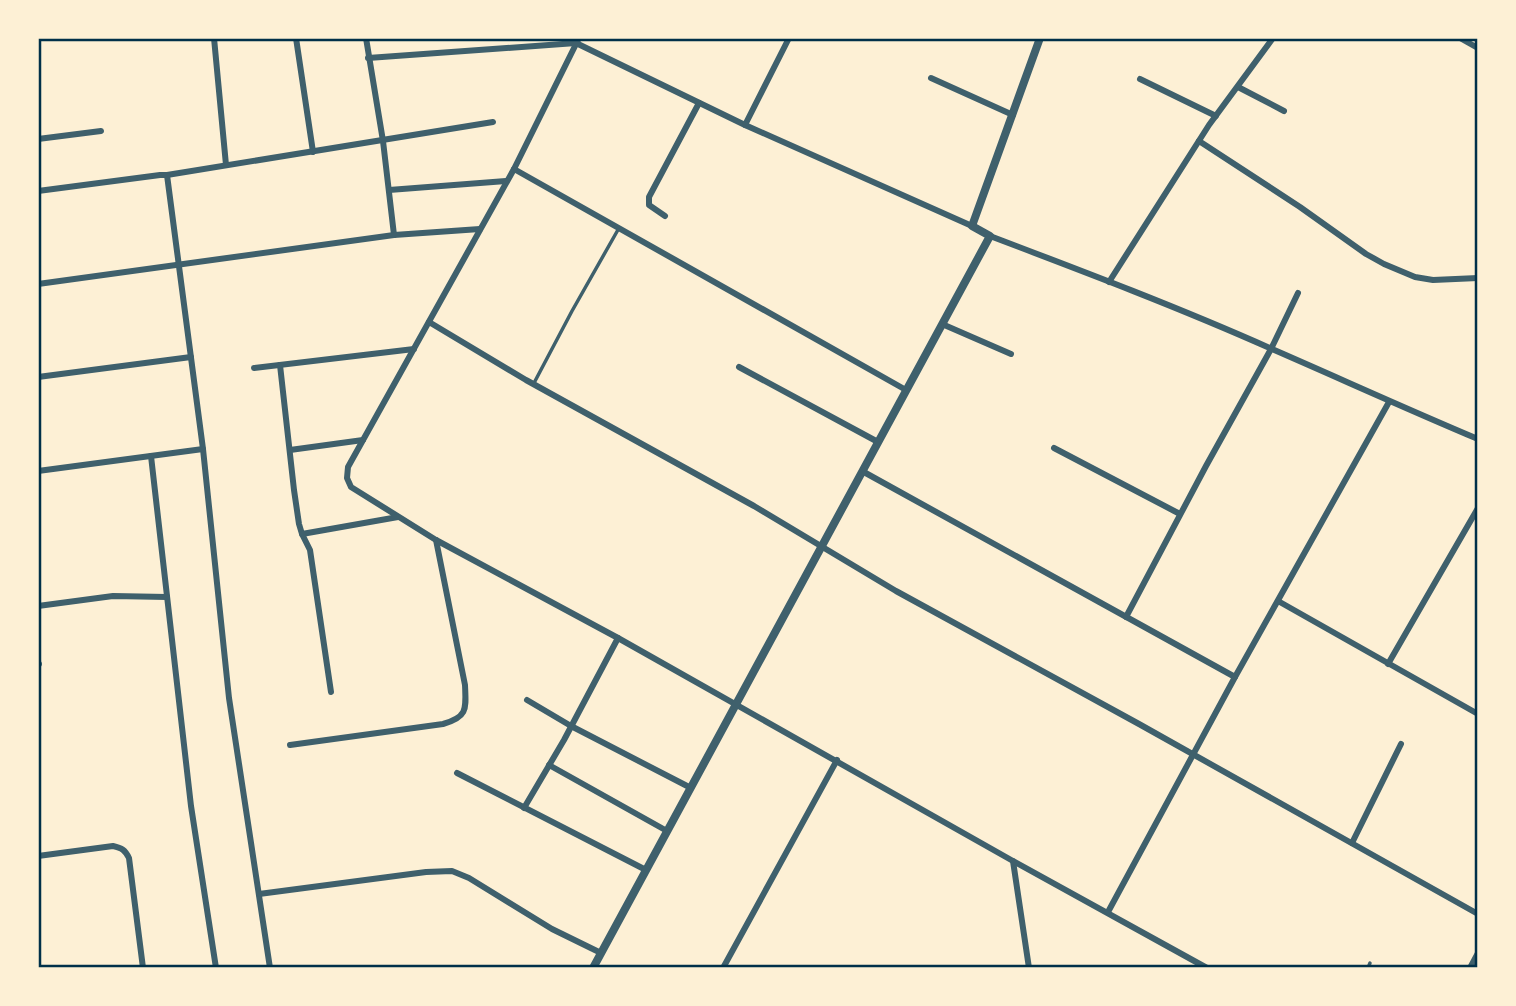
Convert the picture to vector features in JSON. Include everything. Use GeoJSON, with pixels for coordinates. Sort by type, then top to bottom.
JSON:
{"type":"FeatureCollection","features":[{"type":"Feature","properties":{"kind":"street"},"geometry":{"type":"LineString","coordinates":[[214,38],[226,165]]}},
{"type":"Feature","properties":{"kind":"street"},"geometry":{"type":"LineString","coordinates":[[296,38],[313,152]]}},
{"type":"Feature","properties":{"kind":"street"},"geometry":{"type":"LineString","coordinates":[[366,38],[383,141],[394,235]]}},
{"type":"Feature","properties":{"kind":"street"},"geometry":{"type":"LineString","coordinates":[[745,125],[789,38]]}},
{"type":"Feature","properties":{"kind":"street"},"geometry":{"type":"LineString","coordinates":[[972,226],[1040,38]]}},
{"type":"Feature","properties":{"kind":"street"},"geometry":{"type":"LineString","coordinates":[[1109,282],[1199,141],[1273,38]]}},
{"type":"Feature","properties":{"kind":"street"},"geometry":{"type":"LineString","coordinates":[[1460,38],[1475,47]]}},
{"type":"Feature","properties":{"kind":"street"},"geometry":{"type":"LineString","coordinates":[[368,58],[577,41],[745,125],[990,236],[1271,349],[1478,439]]}},
{"type":"Feature","properties":{"kind":"street"},"geometry":{"type":"LineString","coordinates":[[577,41],[514,169],[348,467],[347,478],[351,487],[436,540],[618,638],[1207,968]]}},
{"type":"Feature","properties":{"kind":"street"},"geometry":{"type":"LineString","coordinates":[[931,78],[1013,115]]}},
{"type":"Feature","properties":{"kind":"street"},"geometry":{"type":"LineString","coordinates":[[1140,79],[1216,116]]}},
{"type":"Feature","properties":{"kind":"street"},"geometry":{"type":"LineString","coordinates":[[1238,86],[1284,111]]}},
{"type":"Feature","properties":{"kind":"street"},"geometry":{"type":"LineString","coordinates":[[665,216],[649,205],[649,197],[699,103]]}},
{"type":"Feature","properties":{"kind":"street"},"geometry":{"type":"LineString","coordinates":[[38,191],[167,176],[493,122]]}},
{"type":"Feature","properties":{"kind":"street"},"geometry":{"type":"LineString","coordinates":[[38,139],[102,131]]}},
{"type":"Feature","properties":{"kind":"street"},"geometry":{"type":"LineString","coordinates":[[1199,141],[1384,264],[1433,280],[1478,278]]}},
{"type":"Feature","properties":{"kind":"street"},"geometry":{"type":"LineString","coordinates":[[514,169],[906,390]]}},
{"type":"Feature","properties":{"kind":"street"},"geometry":{"type":"LineString","coordinates":[[167,176],[203,449],[229,698],[271,968]]}},
{"type":"Feature","properties":{"kind":"street"},"geometry":{"type":"LineString","coordinates":[[389,190],[506,181]]}},
{"type":"Feature","properties":{"kind":"street"},"geometry":{"type":"LineString","coordinates":[[38,284],[394,235],[480,229]]}},
{"type":"Feature","properties":{"kind":"street"},"geometry":{"type":"LineString","coordinates":[[593,968],[990,236]]}},
{"type":"Feature","properties":{"kind":"street"},"geometry":{"type":"LineString","coordinates":[[1126,617],[1271,349],[1298,293]]}},
{"type":"Feature","properties":{"kind":"street"},"geometry":{"type":"LineString","coordinates":[[429,322],[534,384],[754,506],[896,591],[1478,914]]}},
{"type":"Feature","properties":{"kind":"street"},"geometry":{"type":"LineString","coordinates":[[943,324],[1012,354]]}},
{"type":"Feature","properties":{"kind":"street"},"geometry":{"type":"LineString","coordinates":[[254,369],[414,349]]}},
{"type":"Feature","properties":{"kind":"street"},"geometry":{"type":"LineString","coordinates":[[38,377],[191,358]]}},
{"type":"Feature","properties":{"kind":"street"},"geometry":{"type":"LineString","coordinates":[[281,365],[294,490],[302,534],[310,550],[331,692]]}},
{"type":"Feature","properties":{"kind":"street"},"geometry":{"type":"LineString","coordinates":[[739,367],[878,442]]}},
{"type":"Feature","properties":{"kind":"street"},"geometry":{"type":"LineString","coordinates":[[1108,912],[1192,755],[1389,402]]}},
{"type":"Feature","properties":{"kind":"street"},"geometry":{"type":"LineString","coordinates":[[290,450],[363,440]]}},
{"type":"Feature","properties":{"kind":"street"},"geometry":{"type":"LineString","coordinates":[[1054,448],[1180,514]]}},
{"type":"Feature","properties":{"kind":"street"},"geometry":{"type":"LineString","coordinates":[[38,471],[203,449]]}},
{"type":"Feature","properties":{"kind":"street"},"geometry":{"type":"LineString","coordinates":[[151,456],[191,806],[216,968]]}},
{"type":"Feature","properties":{"kind":"street"},"geometry":{"type":"LineString","coordinates":[[862,471],[1235,677]]}},
{"type":"Feature","properties":{"kind":"street"},"geometry":{"type":"LineString","coordinates":[[1388,664],[1478,508]]}},
{"type":"Feature","properties":{"kind":"street"},"geometry":{"type":"LineString","coordinates":[[302,534],[398,517]]}},
{"type":"Feature","properties":{"kind":"street"},"geometry":{"type":"LineString","coordinates":[[290,745],[443,724],[455,721],[463,713],[466,702],[465,685],[436,540]]}},
{"type":"Feature","properties":{"kind":"street"},"geometry":{"type":"LineString","coordinates":[[38,606],[113,596],[167,597]]}},
{"type":"Feature","properties":{"kind":"street"},"geometry":{"type":"LineString","coordinates":[[1278,601],[1478,714]]}},
{"type":"Feature","properties":{"kind":"street"},"geometry":{"type":"LineString","coordinates":[[524,808],[618,638]]}},
{"type":"Feature","properties":{"kind":"street"},"geometry":{"type":"LineString","coordinates":[[527,700],[571,726],[691,788]]}},
{"type":"Feature","properties":{"kind":"street"},"geometry":{"type":"LineString","coordinates":[[1352,843],[1401,744]]}},
{"type":"Feature","properties":{"kind":"street"},"geometry":{"type":"LineString","coordinates":[[723,968],[837,760]]}},
{"type":"Feature","properties":{"kind":"street"},"geometry":{"type":"LineString","coordinates":[[549,765],[667,831]]}},
{"type":"Feature","properties":{"kind":"street"},"geometry":{"type":"LineString","coordinates":[[457,773],[646,870]]}},
{"type":"Feature","properties":{"kind":"street"},"geometry":{"type":"LineString","coordinates":[[38,856],[113,846],[126,852],[143,968]]}},
{"type":"Feature","properties":{"kind":"street"},"geometry":{"type":"LineString","coordinates":[[1013,861],[1029,968]]}},
{"type":"Feature","properties":{"kind":"street"},"geometry":{"type":"LineString","coordinates":[[259,894],[452,871],[469,878],[552,929],[601,953]]}},
{"type":"Feature","properties":{"kind":"street"},"geometry":{"type":"LineString","coordinates":[[1470,968],[1478,953]]}},
{"type":"Feature","properties":{"kind":"lane"},"geometry":{"type":"LineString","coordinates":[[534,384],[619,228]]}}]}
